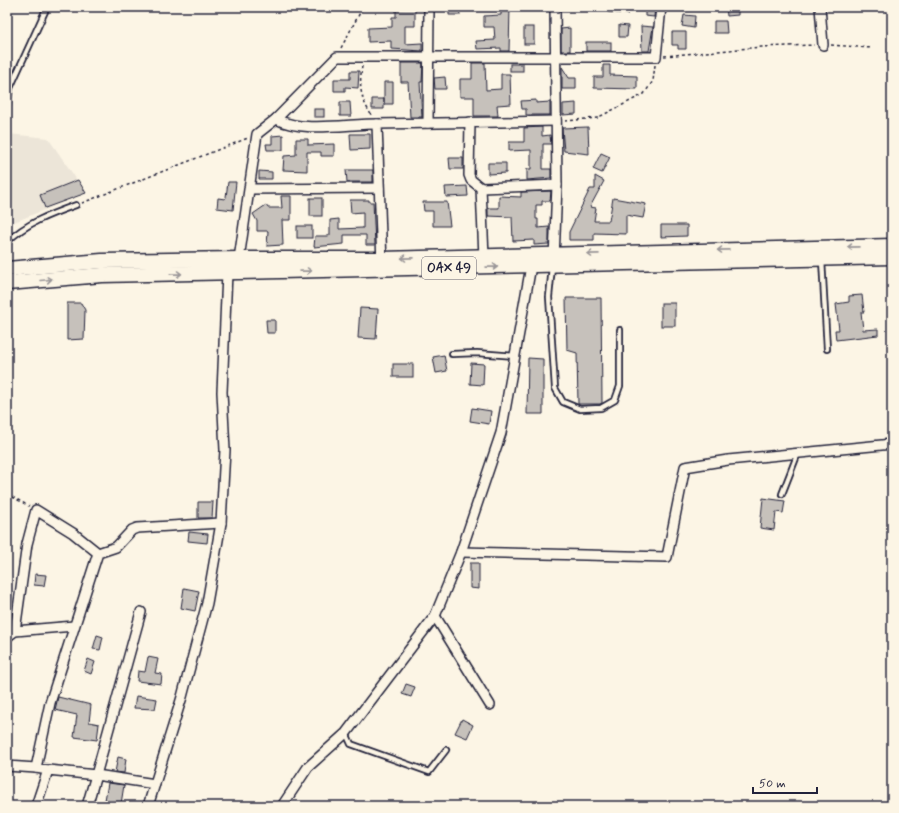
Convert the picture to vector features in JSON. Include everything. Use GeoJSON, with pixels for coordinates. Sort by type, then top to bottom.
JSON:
{"type":"FeatureCollection","features":[{"type":"Feature","properties":{"kind":"main road","name":"OAX 49"},"geometry":{"type":"LineString","coordinates":[[7,269],[153,267],[239,259],[382,264],[531,266],[554,260],[892,246]]}},
{"type":"Feature","properties":{"kind":"main road","name":"OAX 49"},"geometry":{"type":"LineString","coordinates":[[153,267],[227,273],[382,264],[484,256],[554,260],[892,258]]}},
{"type":"Feature","properties":{"kind":"main road","name":"OAX 49"},"geometry":{"type":"LineString","coordinates":[[7,283],[102,268]]}},
{"type":"Feature","properties":{"kind":"street"},"geometry":{"type":"LineString","coordinates":[[428,123],[429,7]]}},
{"type":"Feature","properties":{"kind":"street"},"geometry":{"type":"LineString","coordinates":[[554,260],[557,185],[555,7]]}},
{"type":"Feature","properties":{"kind":"street"},"geometry":{"type":"LineString","coordinates":[[239,259],[257,134],[276,119],[337,57],[656,57],[661,7]]}},
{"type":"Feature","properties":{"kind":"street"},"geometry":{"type":"LineString","coordinates":[[820,7],[823,45]]}},
{"type":"Feature","properties":{"kind":"street"},"geometry":{"type":"LineString","coordinates":[[276,119],[286,124],[300,126],[556,121]]}},
{"type":"Feature","properties":{"kind":"street"},"geometry":{"type":"LineString","coordinates":[[470,122],[469,174],[471,180],[481,188],[557,185]]}},
{"type":"Feature","properties":{"kind":"street"},"geometry":{"type":"LineString","coordinates":[[377,124],[382,264]]}},
{"type":"Feature","properties":{"kind":"street"},"geometry":{"type":"LineString","coordinates":[[250,189],[379,188]]}},
{"type":"Feature","properties":{"kind":"street"},"geometry":{"type":"LineString","coordinates":[[481,188],[484,256]]}},
{"type":"Feature","properties":{"kind":"street"},"geometry":{"type":"LineString","coordinates":[[282,806],[308,766],[346,733],[435,616],[461,552],[501,433],[531,266]]}},
{"type":"Feature","properties":{"kind":"street"},"geometry":{"type":"LineString","coordinates":[[148,806],[207,603],[220,523],[225,450],[222,392],[227,273]]}},
{"type":"Feature","properties":{"kind":"street"},"geometry":{"type":"LineString","coordinates":[[461,552],[666,557],[685,467],[798,453],[892,444]]}},
{"type":"Feature","properties":{"kind":"street"},"geometry":{"type":"LineString","coordinates":[[74,626],[11,634],[27,544],[36,510],[73,533],[98,553]]}},
{"type":"Feature","properties":{"kind":"street"},"geometry":{"type":"LineString","coordinates":[[98,553],[116,547],[132,530],[137,528],[220,523]]}},
{"type":"Feature","properties":{"kind":"street"},"geometry":{"type":"LineString","coordinates":[[36,768],[50,703],[98,553]]}},
{"type":"Feature","properties":{"kind":"street"},"geometry":{"type":"LineString","coordinates":[[87,806],[141,612]]}},
{"type":"Feature","properties":{"kind":"street"},"geometry":{"type":"LineString","coordinates":[[435,616],[490,705]]}},
{"type":"Feature","properties":{"kind":"street"},"geometry":{"type":"LineString","coordinates":[[7,766],[96,775],[155,784]]}},
{"type":"Feature","properties":{"kind":"street"},"geometry":{"type":"LineString","coordinates":[[36,806],[48,770]]}},
{"type":"Feature","properties":{"kind":"lane"},"geometry":{"type":"LineString","coordinates":[[7,106],[10,88],[47,7]]}},
{"type":"Feature","properties":{"kind":"lane"},"geometry":{"type":"LineString","coordinates":[[7,242],[22,229],[55,212],[76,205]]}},
{"type":"Feature","properties":{"kind":"lane"},"geometry":{"type":"LineString","coordinates":[[822,258],[827,349]]}},
{"type":"Feature","properties":{"kind":"lane"},"geometry":{"type":"LineString","coordinates":[[554,260],[549,297],[555,388],[563,402],[580,409],[601,408],[615,400],[620,386],[620,330]]}},
{"type":"Feature","properties":{"kind":"lane"},"geometry":{"type":"LineString","coordinates":[[452,354],[477,353],[515,356]]}},
{"type":"Feature","properties":{"kind":"lane"},"geometry":{"type":"LineString","coordinates":[[782,494],[798,453]]}},
{"type":"Feature","properties":{"kind":"lane"},"geometry":{"type":"LineString","coordinates":[[346,733],[351,744],[429,772],[446,750]]}},
{"type":"Feature","properties":{"kind":"path"},"geometry":{"type":"LineString","coordinates":[[337,57],[363,7]]}},
{"type":"Feature","properties":{"kind":"path"},"geometry":{"type":"LineString","coordinates":[[556,121],[597,118],[644,94],[653,81],[656,57],[761,47],[823,45],[872,48]]}},
{"type":"Feature","properties":{"kind":"path"},"geometry":{"type":"LineString","coordinates":[[363,58],[359,85],[362,97],[377,124]]}},
{"type":"Feature","properties":{"kind":"path"},"geometry":{"type":"LineString","coordinates":[[76,205],[257,134]]}},
{"type":"Feature","properties":{"kind":"path"},"geometry":{"type":"LineString","coordinates":[[7,494],[36,510]]}},
{"type":"Feature","properties":{"kind":"shaded area"},"geometry":{"type":"Polygon","coordinates":[[[8,134],[48,138],[86,193],[7,225],[8,134]]]}},
{"type":"Feature","properties":{"kind":"building"},"geometry":{"type":"Polygon","coordinates":[[[449,7],[459,7],[460,15],[449,15],[449,7]]]}},
{"type":"Feature","properties":{"kind":"building"},"geometry":{"type":"Polygon","coordinates":[[[501,7],[510,7],[509,51],[501,51],[501,48],[477,49],[476,41],[495,40],[494,27],[484,27],[484,16],[501,15],[501,7]]]}},
{"type":"Feature","properties":{"kind":"building"},"geometry":{"type":"Polygon","coordinates":[[[608,7],[629,7],[628,14],[608,12],[608,7]]]}},
{"type":"Feature","properties":{"kind":"building"},"geometry":{"type":"Polygon","coordinates":[[[645,7],[655,7],[654,17],[645,16],[645,7]]]}},
{"type":"Feature","properties":{"kind":"building"},"geometry":{"type":"Polygon","coordinates":[[[726,7],[738,7],[738,15],[727,16],[726,7]]]}},
{"type":"Feature","properties":{"kind":"building"},"geometry":{"type":"Polygon","coordinates":[[[415,8],[415,26],[405,26],[405,44],[422,43],[422,51],[391,49],[391,41],[368,42],[368,28],[392,27],[392,17],[396,17],[396,9],[415,8]]]}},
{"type":"Feature","properties":{"kind":"building"},"geometry":{"type":"Polygon","coordinates":[[[684,15],[695,16],[694,28],[682,26],[684,15]]]}},
{"type":"Feature","properties":{"kind":"building"},"geometry":{"type":"Polygon","coordinates":[[[714,21],[726,21],[727,33],[714,33],[714,21]]]}},
{"type":"Feature","properties":{"kind":"building"},"geometry":{"type":"Polygon","coordinates":[[[619,25],[628,26],[627,37],[619,37],[619,25]]]}},
{"type":"Feature","properties":{"kind":"building"},"geometry":{"type":"Polygon","coordinates":[[[641,26],[653,27],[649,51],[642,51],[641,26]]]}},
{"type":"Feature","properties":{"kind":"building"},"geometry":{"type":"Polygon","coordinates":[[[524,27],[534,27],[534,44],[524,44],[524,27]]]}},
{"type":"Feature","properties":{"kind":"building"},"geometry":{"type":"Polygon","coordinates":[[[570,28],[570,51],[561,51],[561,29],[570,28]]]}},
{"type":"Feature","properties":{"kind":"building"},"geometry":{"type":"Polygon","coordinates":[[[672,32],[686,32],[686,49],[678,49],[678,45],[672,45],[672,32]]]}},
{"type":"Feature","properties":{"kind":"building"},"geometry":{"type":"Polygon","coordinates":[[[586,42],[611,42],[611,51],[586,51],[586,42]]]}},
{"type":"Feature","properties":{"kind":"building"},"geometry":{"type":"Polygon","coordinates":[[[401,63],[423,63],[422,82],[420,82],[422,117],[410,117],[408,82],[401,82],[401,63]]]}},
{"type":"Feature","properties":{"kind":"building"},"geometry":{"type":"Polygon","coordinates":[[[472,63],[485,63],[486,90],[501,89],[501,74],[510,74],[511,104],[497,105],[498,116],[474,116],[474,97],[460,97],[460,79],[472,79],[472,63]]]}},
{"type":"Feature","properties":{"kind":"building"},"geometry":{"type":"Polygon","coordinates":[[[510,64],[523,64],[523,71],[510,71],[510,64]]]}},
{"type":"Feature","properties":{"kind":"building"},"geometry":{"type":"Polygon","coordinates":[[[603,65],[610,65],[610,75],[637,76],[637,89],[594,88],[594,77],[603,77],[603,65]]]}},
{"type":"Feature","properties":{"kind":"building"},"geometry":{"type":"Polygon","coordinates":[[[562,67],[569,78],[576,78],[576,89],[562,89],[562,67]]]}},
{"type":"Feature","properties":{"kind":"building"},"geometry":{"type":"Polygon","coordinates":[[[350,71],[359,71],[358,88],[345,87],[345,91],[334,91],[334,79],[350,79],[350,71]]]}},
{"type":"Feature","properties":{"kind":"building"},"geometry":{"type":"Polygon","coordinates":[[[445,77],[446,89],[435,89],[434,78],[445,77]]]}},
{"type":"Feature","properties":{"kind":"building"},"geometry":{"type":"Polygon","coordinates":[[[384,82],[393,82],[393,104],[384,104],[384,109],[372,109],[372,99],[384,99],[384,82]]]}},
{"type":"Feature","properties":{"kind":"building"},"geometry":{"type":"Polygon","coordinates":[[[536,100],[536,103],[550,102],[550,115],[526,115],[526,109],[522,109],[521,101],[536,100]]]}},
{"type":"Feature","properties":{"kind":"building"},"geometry":{"type":"Polygon","coordinates":[[[340,102],[350,102],[351,116],[340,116],[340,102]]]}},
{"type":"Feature","properties":{"kind":"building"},"geometry":{"type":"Polygon","coordinates":[[[576,103],[576,114],[563,115],[563,104],[576,103]]]}},
{"type":"Feature","properties":{"kind":"building"},"geometry":{"type":"Polygon","coordinates":[[[314,109],[324,109],[324,117],[314,117],[314,109]]]}},
{"type":"Feature","properties":{"kind":"building"},"geometry":{"type":"Polygon","coordinates":[[[542,127],[542,136],[550,135],[551,144],[543,144],[543,169],[551,169],[551,178],[527,180],[527,169],[531,169],[531,150],[509,151],[509,142],[524,142],[524,128],[542,127]]]}},
{"type":"Feature","properties":{"kind":"building"},"geometry":{"type":"Polygon","coordinates":[[[588,127],[589,154],[564,151],[562,128],[588,127]]]}},
{"type":"Feature","properties":{"kind":"building"},"geometry":{"type":"Polygon","coordinates":[[[350,134],[370,134],[370,149],[351,150],[350,134]]]}},
{"type":"Feature","properties":{"kind":"building"},"geometry":{"type":"Polygon","coordinates":[[[283,135],[283,150],[267,150],[266,144],[272,144],[272,136],[283,135]]]}},
{"type":"Feature","properties":{"kind":"building"},"geometry":{"type":"Polygon","coordinates":[[[296,139],[308,139],[308,145],[334,144],[334,156],[321,156],[321,152],[307,152],[307,171],[283,170],[284,156],[296,155],[296,139]]]}},
{"type":"Feature","properties":{"kind":"building"},"geometry":{"type":"Polygon","coordinates":[[[601,153],[610,157],[602,173],[593,169],[601,153]]]}},
{"type":"Feature","properties":{"kind":"building"},"geometry":{"type":"Polygon","coordinates":[[[449,158],[463,158],[463,169],[450,169],[449,158]]]}},
{"type":"Feature","properties":{"kind":"building"},"geometry":{"type":"Polygon","coordinates":[[[488,163],[506,163],[506,173],[488,174],[488,163]]]}},
{"type":"Feature","properties":{"kind":"building"},"geometry":{"type":"Polygon","coordinates":[[[346,170],[373,170],[373,182],[347,182],[346,170]]]}},
{"type":"Feature","properties":{"kind":"building"},"geometry":{"type":"Polygon","coordinates":[[[259,171],[272,172],[272,179],[259,179],[259,171]]]}},
{"type":"Feature","properties":{"kind":"building"},"geometry":{"type":"Polygon","coordinates":[[[595,176],[604,181],[590,207],[596,208],[594,221],[609,221],[613,198],[646,204],[643,218],[626,215],[626,234],[594,233],[594,240],[569,240],[569,232],[590,189],[595,189],[595,176]]]}},
{"type":"Feature","properties":{"kind":"building"},"geometry":{"type":"Polygon","coordinates":[[[78,180],[86,193],[45,208],[40,195],[78,180]]]}},
{"type":"Feature","properties":{"kind":"building"},"geometry":{"type":"Polygon","coordinates":[[[228,182],[236,182],[233,210],[217,208],[218,198],[225,199],[226,197],[228,182]]]}},
{"type":"Feature","properties":{"kind":"building"},"geometry":{"type":"Polygon","coordinates":[[[467,186],[468,196],[446,197],[445,187],[467,186]]]}},
{"type":"Feature","properties":{"kind":"building"},"geometry":{"type":"Polygon","coordinates":[[[551,191],[550,201],[542,201],[542,205],[536,205],[536,219],[538,219],[538,228],[549,227],[549,244],[534,245],[534,240],[513,241],[512,217],[488,216],[488,208],[499,208],[499,196],[521,197],[521,192],[551,191]]]}},
{"type":"Feature","properties":{"kind":"building"},"geometry":{"type":"Polygon","coordinates":[[[281,196],[291,196],[291,220],[282,220],[283,245],[267,246],[268,231],[257,231],[257,221],[253,214],[266,205],[268,208],[282,208],[281,196]]]}},
{"type":"Feature","properties":{"kind":"building"},"geometry":{"type":"Polygon","coordinates":[[[310,198],[322,198],[322,216],[310,216],[310,198]]]}},
{"type":"Feature","properties":{"kind":"building"},"geometry":{"type":"Polygon","coordinates":[[[350,200],[369,200],[369,202],[373,202],[375,245],[366,245],[366,235],[344,235],[344,244],[314,247],[315,236],[330,235],[330,220],[339,219],[339,229],[363,228],[363,212],[351,213],[350,200]]]}},
{"type":"Feature","properties":{"kind":"building"},"geometry":{"type":"Polygon","coordinates":[[[423,202],[447,202],[450,226],[433,226],[433,211],[424,211],[423,202]]]}},
{"type":"Feature","properties":{"kind":"building"},"geometry":{"type":"Polygon","coordinates":[[[661,225],[687,225],[687,236],[661,237],[661,225]]]}},
{"type":"Feature","properties":{"kind":"building"},"geometry":{"type":"Polygon","coordinates":[[[297,226],[312,226],[312,238],[297,238],[297,226]]]}},
{"type":"Feature","properties":{"kind":"building"},"geometry":{"type":"Polygon","coordinates":[[[862,295],[864,312],[861,312],[863,330],[878,329],[878,335],[836,340],[835,330],[839,330],[836,304],[849,302],[849,296],[862,295]]]}},
{"type":"Feature","properties":{"kind":"building"},"geometry":{"type":"Polygon","coordinates":[[[566,298],[601,298],[602,403],[600,404],[578,404],[577,353],[567,350],[566,298]]]}},
{"type":"Feature","properties":{"kind":"building"},"geometry":{"type":"Polygon","coordinates":[[[67,303],[81,303],[85,310],[84,339],[67,340],[67,303]]]}},
{"type":"Feature","properties":{"kind":"building"},"geometry":{"type":"Polygon","coordinates":[[[661,303],[675,303],[675,326],[661,326],[661,303]]]}},
{"type":"Feature","properties":{"kind":"building"},"geometry":{"type":"Polygon","coordinates":[[[360,308],[378,309],[376,339],[358,338],[360,308]]]}},
{"type":"Feature","properties":{"kind":"building"},"geometry":{"type":"Polygon","coordinates":[[[266,320],[275,320],[275,333],[267,333],[266,320]]]}},
{"type":"Feature","properties":{"kind":"building"},"geometry":{"type":"Polygon","coordinates":[[[444,355],[447,371],[436,373],[433,357],[444,355]]]}},
{"type":"Feature","properties":{"kind":"building"},"geometry":{"type":"Polygon","coordinates":[[[528,358],[543,359],[543,414],[527,414],[528,358]]]}},
{"type":"Feature","properties":{"kind":"building"},"geometry":{"type":"Polygon","coordinates":[[[471,363],[484,364],[483,385],[470,384],[471,363]]]}},
{"type":"Feature","properties":{"kind":"building"},"geometry":{"type":"Polygon","coordinates":[[[393,364],[413,364],[413,377],[393,377],[393,364]]]}},
{"type":"Feature","properties":{"kind":"building"},"geometry":{"type":"Polygon","coordinates":[[[472,408],[491,411],[489,424],[470,421],[472,408]]]}},
{"type":"Feature","properties":{"kind":"building"},"geometry":{"type":"Polygon","coordinates":[[[763,498],[785,501],[783,513],[776,512],[774,530],[760,528],[763,498]]]}},
{"type":"Feature","properties":{"kind":"building"},"geometry":{"type":"Polygon","coordinates":[[[198,502],[213,502],[212,518],[198,518],[198,502]]]}},
{"type":"Feature","properties":{"kind":"building"},"geometry":{"type":"Polygon","coordinates":[[[189,532],[208,534],[207,543],[188,541],[189,532]]]}},
{"type":"Feature","properties":{"kind":"building"},"geometry":{"type":"Polygon","coordinates":[[[470,563],[479,563],[479,589],[470,588],[470,563]]]}},
{"type":"Feature","properties":{"kind":"building"},"geometry":{"type":"Polygon","coordinates":[[[35,574],[46,575],[44,586],[34,585],[35,574]]]}},
{"type":"Feature","properties":{"kind":"building"},"geometry":{"type":"Polygon","coordinates":[[[184,588],[199,591],[195,611],[181,608],[184,588]]]}},
{"type":"Feature","properties":{"kind":"building"},"geometry":{"type":"Polygon","coordinates":[[[97,635],[103,637],[100,650],[93,649],[97,635]]]}},
{"type":"Feature","properties":{"kind":"building"},"geometry":{"type":"Polygon","coordinates":[[[148,657],[158,659],[155,673],[162,674],[161,684],[137,681],[138,671],[145,672],[148,657]]]}},
{"type":"Feature","properties":{"kind":"building"},"geometry":{"type":"Polygon","coordinates":[[[88,659],[95,662],[91,674],[84,671],[88,659]]]}},
{"type":"Feature","properties":{"kind":"building"},"geometry":{"type":"Polygon","coordinates":[[[406,684],[415,687],[411,697],[402,694],[406,684]]]}},
{"type":"Feature","properties":{"kind":"building"},"geometry":{"type":"Polygon","coordinates":[[[136,696],[157,699],[155,709],[134,708],[136,696]]]}},
{"type":"Feature","properties":{"kind":"building"},"geometry":{"type":"Polygon","coordinates":[[[58,697],[91,705],[89,722],[99,724],[97,740],[74,737],[77,715],[55,710],[58,697]]]}},
{"type":"Feature","properties":{"kind":"building"},"geometry":{"type":"Polygon","coordinates":[[[462,719],[473,725],[467,738],[455,733],[462,719]]]}},
{"type":"Feature","properties":{"kind":"building"},"geometry":{"type":"Polygon","coordinates":[[[118,757],[126,759],[124,773],[115,772],[118,757]]]}},
{"type":"Feature","properties":{"kind":"building"},"geometry":{"type":"Polygon","coordinates":[[[108,783],[124,785],[121,804],[118,804],[118,806],[104,806],[108,783]]]}}]}
